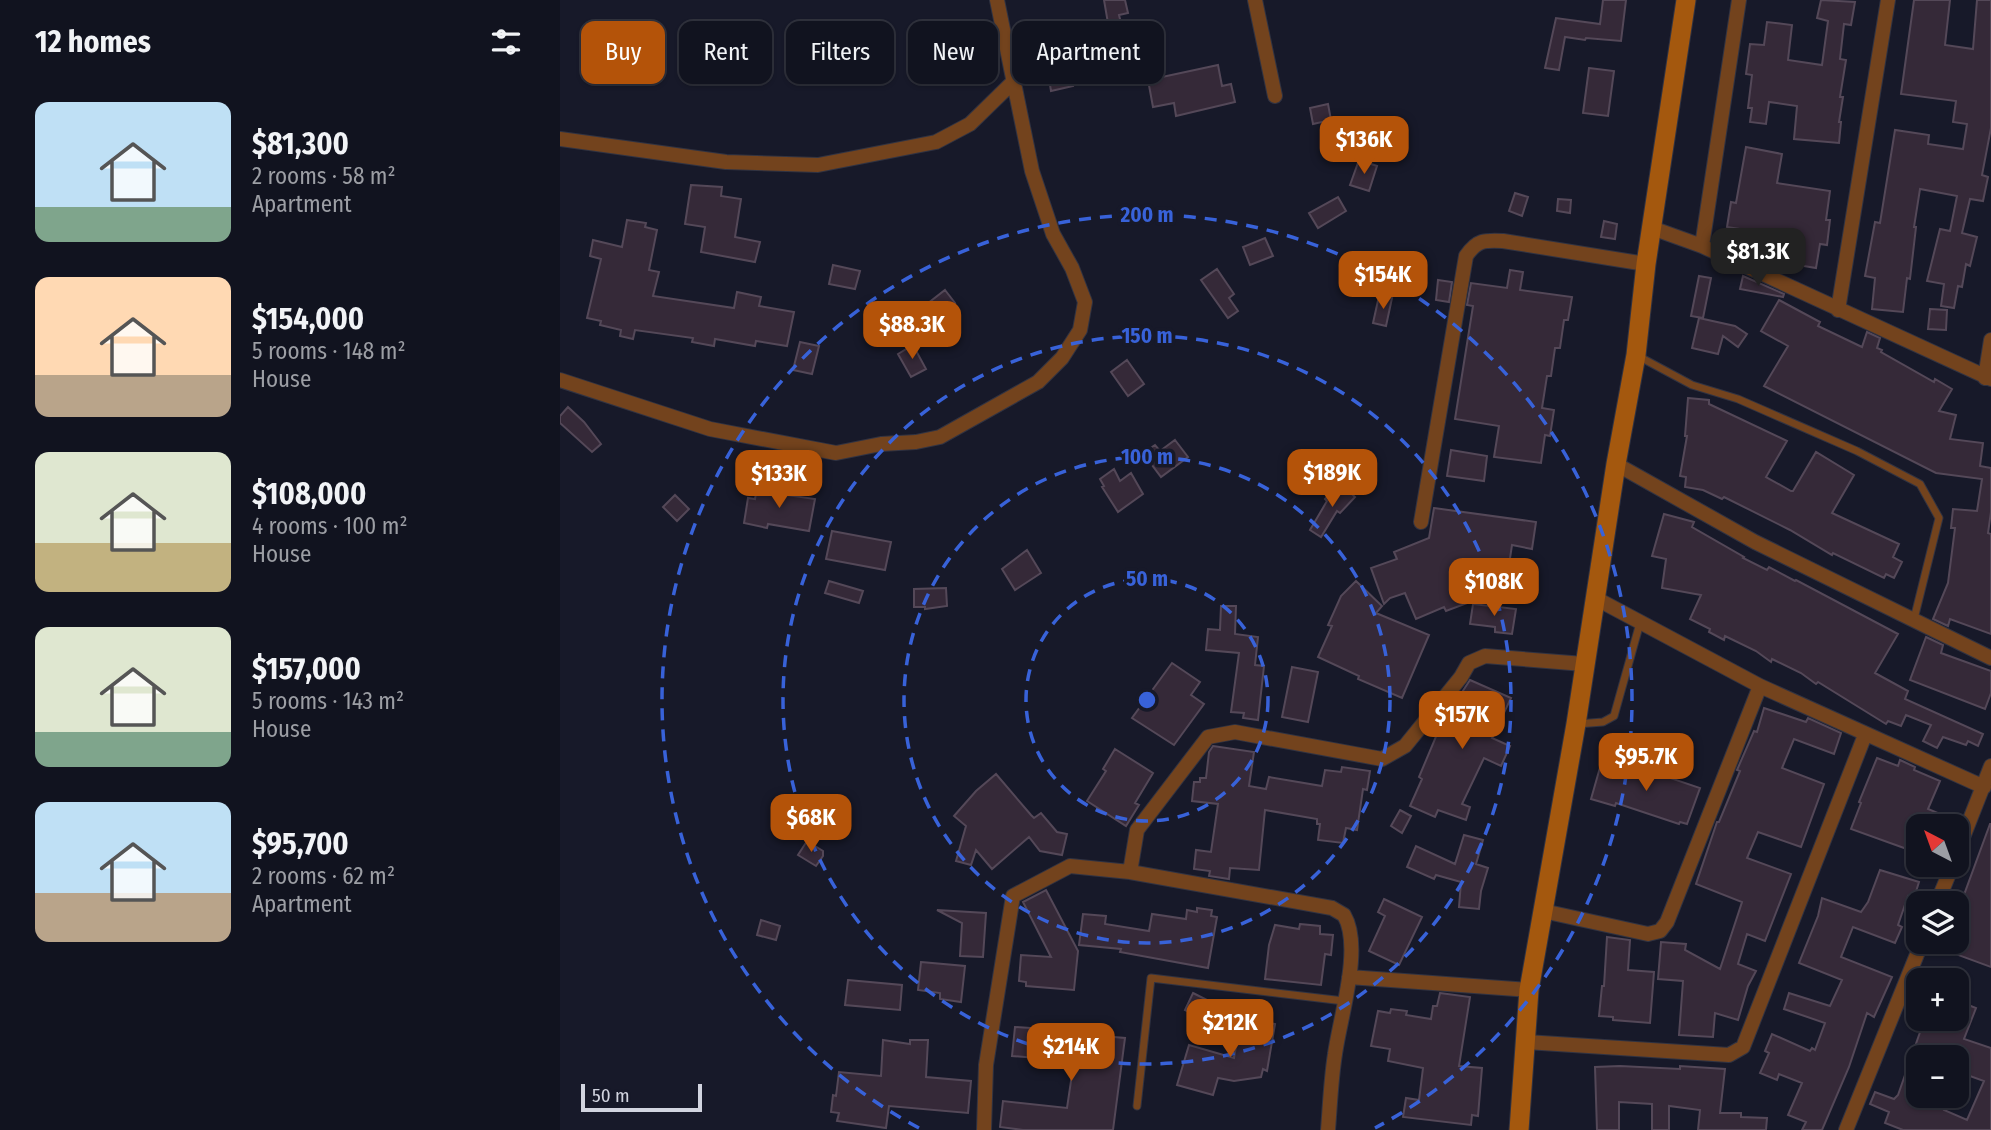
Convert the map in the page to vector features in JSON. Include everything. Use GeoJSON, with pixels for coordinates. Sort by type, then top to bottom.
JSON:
{"type":"FeatureCollection","features":[{"type":"Feature","properties":{"kind":"street"},"geometry":{"type":"LineString","coordinates":[[997,0],[1012,71]]}},
{"type":"Feature","properties":{"kind":"street"},"geometry":{"type":"LineString","coordinates":[[1255,0],[1275,96]]}},
{"type":"Feature","properties":{"kind":"street"},"geometry":{"type":"LineString","coordinates":[[1519,1130],[1529,990],[1576,724],[1616,464],[1636,355],[1646,264],[1686,0]]}},
{"type":"Feature","properties":{"kind":"street"},"geometry":{"type":"LineString","coordinates":[[1702,246],[1739,0]]}},
{"type":"Feature","properties":{"kind":"street"},"geometry":{"type":"LineString","coordinates":[[1838,310],[1888,0]]}},
{"type":"Feature","properties":{"kind":"street"},"geometry":{"type":"LineString","coordinates":[[560,139],[726,162],[818,164],[936,142],[970,124],[1012,83]]}},
{"type":"Feature","properties":{"kind":"street"},"geometry":{"type":"LineString","coordinates":[[560,380],[710,429],[836,453],[881,444],[940,438],[1038,382],[1062,358],[1080,330],[1084,302],[1072,268],[1053,234],[1032,171],[1015,84]]}},
{"type":"Feature","properties":{"kind":"street"},"geometry":{"type":"LineString","coordinates":[[1652,228],[1702,246],[1988,379],[1991,340]]}},
{"type":"Feature","properties":{"kind":"street"},"geometry":{"type":"LineString","coordinates":[[1421,522],[1466,256],[1474,245],[1486,240],[1503,241],[1646,264]]}},
{"type":"Feature","properties":{"kind":"street"},"geometry":{"type":"LineString","coordinates":[[1616,464],[1755,542],[1991,657]]}},
{"type":"Feature","properties":{"kind":"street"},"geometry":{"type":"LineString","coordinates":[[1595,598],[1760,685],[1984,787]]}},
{"type":"Feature","properties":{"kind":"street"},"geometry":{"type":"LineString","coordinates":[[1130,872],[1137,830],[1209,737],[1236,732],[1382,759],[1405,746],[1461,677],[1469,663],[1485,656],[1584,664]]}},
{"type":"Feature","properties":{"kind":"street"},"geometry":{"type":"LineString","coordinates":[[1543,911],[1648,934],[1660,931],[1667,922],[1760,685]]}},
{"type":"Feature","properties":{"kind":"street"},"geometry":{"type":"LineString","coordinates":[[1526,1042],[1729,1055],[1743,1047],[1865,735]]}},
{"type":"Feature","properties":{"kind":"street"},"geometry":{"type":"LineString","coordinates":[[1969,823],[1991,766]]}},
{"type":"Feature","properties":{"kind":"street"},"geometry":{"type":"LineString","coordinates":[[984,1130],[986,1065],[1013,897],[1070,866],[1130,872],[1338,910],[1343,915],[1350,928],[1349,977],[1335,1053],[1328,1130]]}},
{"type":"Feature","properties":{"kind":"street"},"geometry":{"type":"LineString","coordinates":[[1846,1130],[1917,954]]}},
{"type":"Feature","properties":{"kind":"street"},"geometry":{"type":"LineString","coordinates":[[1349,977],[1529,990]]}},
{"type":"Feature","properties":{"kind":"lane"},"geometry":{"type":"LineString","coordinates":[[1636,355],[1692,385],[1738,399],[1857,451],[1920,484],[1939,518],[1914,620]]}},
{"type":"Feature","properties":{"kind":"lane"},"geometry":{"type":"LineString","coordinates":[[1576,724],[1603,722],[1614,716],[1640,622]]}},
{"type":"Feature","properties":{"kind":"lane"},"geometry":{"type":"LineString","coordinates":[[1137,1106],[1151,978],[1345,1001]]}},
{"type":"Feature","properties":{"kind":"building"},"geometry":{"type":"Polygon","coordinates":[[[1104,0],[1125,0],[1128,13],[1119,15],[1120,21],[1108,21],[1104,0]]]}},
{"type":"Feature","properties":{"kind":"building"},"geometry":{"type":"Polygon","coordinates":[[[1603,0],[1626,0],[1621,41],[1565,37],[1559,70],[1545,68],[1556,18],[1600,24],[1603,0]]]}},
{"type":"Feature","properties":{"kind":"building"},"geometry":{"type":"Polygon","coordinates":[[[1821,0],[1855,2],[1851,25],[1844,24],[1840,59],[1846,60],[1840,97],[1843,97],[1839,143],[1794,139],[1797,106],[1769,102],[1766,124],[1750,122],[1752,108],[1748,108],[1752,75],[1746,74],[1750,44],[1764,45],[1767,22],[1792,25],[1788,60],[1822,65],[1828,21],[1817,18],[1821,0]]]}},
{"type":"Feature","properties":{"kind":"building"},"geometry":{"type":"Polygon","coordinates":[[[1914,0],[1950,0],[1945,45],[1973,49],[1977,0],[1991,0],[1991,128],[1982,175],[1988,177],[1983,201],[1970,199],[1962,233],[1977,237],[1970,266],[1966,264],[1962,287],[1958,286],[1954,308],[1941,306],[1944,284],[1927,281],[1940,229],[1950,231],[1957,196],[1920,189],[1910,279],[1907,278],[1903,312],[1872,309],[1875,278],[1865,276],[1875,222],[1880,223],[1895,130],[1929,135],[1928,144],[1963,149],[1967,124],[1953,122],[1956,101],[1901,94],[1914,0]]]}},
{"type":"Feature","properties":{"kind":"building"},"geometry":{"type":"Polygon","coordinates":[[[1218,65],[1222,86],[1231,84],[1235,102],[1176,116],[1174,103],[1153,107],[1149,84],[1164,84],[1164,77],[1218,65]]]}},
{"type":"Feature","properties":{"kind":"building"},"geometry":{"type":"Polygon","coordinates":[[[1589,68],[1614,71],[1608,116],[1583,113],[1589,68]]]}},
{"type":"Feature","properties":{"kind":"building"},"geometry":{"type":"Polygon","coordinates":[[[1050,84],[1073,84],[1073,86],[1051,91],[1050,84]]]}},
{"type":"Feature","properties":{"kind":"building"},"geometry":{"type":"Polygon","coordinates":[[[1328,104],[1331,120],[1313,124],[1310,108],[1328,104]]]}},
{"type":"Feature","properties":{"kind":"building"},"geometry":{"type":"Polygon","coordinates":[[[1746,147],[1782,154],[1777,183],[1830,191],[1826,220],[1830,220],[1827,245],[1820,244],[1816,268],[1780,262],[1784,239],[1779,238],[1779,235],[1727,227],[1731,202],[1736,203],[1746,147]]]}},
{"type":"Feature","properties":{"kind":"building"},"geometry":{"type":"Polygon","coordinates":[[[1359,160],[1377,166],[1369,191],[1350,185],[1359,160]]]}},
{"type":"Feature","properties":{"kind":"building"},"geometry":{"type":"Polygon","coordinates":[[[691,185],[722,187],[721,196],[741,199],[735,237],[760,242],[755,262],[701,252],[705,227],[685,224],[691,185]]]}},
{"type":"Feature","properties":{"kind":"building"},"geometry":{"type":"Polygon","coordinates":[[[1515,193],[1528,197],[1522,216],[1509,211],[1515,193]]]}},
{"type":"Feature","properties":{"kind":"building"},"geometry":{"type":"Polygon","coordinates":[[[1338,197],[1346,211],[1318,228],[1309,213],[1338,197]]]}},
{"type":"Feature","properties":{"kind":"building"},"geometry":{"type":"Polygon","coordinates":[[[1558,199],[1571,200],[1570,213],[1557,211],[1558,199]]]}},
{"type":"Feature","properties":{"kind":"building"},"geometry":{"type":"Polygon","coordinates":[[[627,220],[646,223],[645,227],[657,230],[649,270],[659,272],[653,296],[734,308],[737,292],[761,297],[759,306],[794,312],[787,346],[756,341],[755,346],[715,339],[714,346],[692,342],[693,338],[635,330],[633,339],[620,336],[621,330],[600,325],[601,321],[587,318],[601,259],[590,256],[593,240],[622,247],[627,220]]]}},
{"type":"Feature","properties":{"kind":"building"},"geometry":{"type":"Polygon","coordinates":[[[1604,221],[1617,224],[1615,239],[1601,237],[1604,221]]]}},
{"type":"Feature","properties":{"kind":"building"},"geometry":{"type":"Polygon","coordinates":[[[1265,238],[1273,256],[1250,265],[1243,247],[1265,238]]]}},
{"type":"Feature","properties":{"kind":"building"},"geometry":{"type":"Polygon","coordinates":[[[833,265],[860,271],[855,289],[829,284],[833,265]]]}},
{"type":"Feature","properties":{"kind":"building"},"geometry":{"type":"Polygon","coordinates":[[[1217,269],[1234,294],[1229,298],[1238,311],[1228,318],[1201,280],[1217,269]]]}},
{"type":"Feature","properties":{"kind":"building"},"geometry":{"type":"Polygon","coordinates":[[[1510,270],[1523,272],[1520,290],[1572,297],[1568,320],[1564,320],[1560,348],[1555,348],[1551,376],[1547,376],[1542,408],[1554,410],[1550,436],[1545,435],[1541,463],[1494,457],[1499,426],[1455,419],[1473,306],[1467,305],[1471,283],[1507,288],[1510,270]]]}},
{"type":"Feature","properties":{"kind":"building"},"geometry":{"type":"Polygon","coordinates":[[[1699,276],[1711,278],[1703,318],[1691,316],[1699,276]]]}},
{"type":"Feature","properties":{"kind":"building"},"geometry":{"type":"Polygon","coordinates":[[[1743,276],[1784,294],[1783,297],[1740,289],[1743,276]]]}},
{"type":"Feature","properties":{"kind":"building"},"geometry":{"type":"Polygon","coordinates":[[[1438,280],[1452,282],[1449,302],[1436,300],[1438,280]]]}},
{"type":"Feature","properties":{"kind":"building"},"geometry":{"type":"Polygon","coordinates":[[[945,290],[955,303],[936,316],[927,304],[945,290]]]}},
{"type":"Feature","properties":{"kind":"building"},"geometry":{"type":"Polygon","coordinates":[[[1379,296],[1392,298],[1386,326],[1373,323],[1379,296]]]}},
{"type":"Feature","properties":{"kind":"building"},"geometry":{"type":"Polygon","coordinates":[[[1779,300],[1820,322],[1818,326],[1862,347],[1867,332],[1880,338],[1877,348],[1882,350],[1881,352],[1934,382],[1935,379],[1952,389],[1939,411],[1956,415],[1950,439],[1983,443],[1980,466],[1991,468],[1988,533],[1991,534],[1991,634],[1950,619],[1948,626],[1933,619],[1948,583],[1955,528],[1951,528],[1953,509],[1977,511],[1982,479],[1936,473],[1764,386],[1788,346],[1761,331],[1779,300]]]}},
{"type":"Feature","properties":{"kind":"building"},"geometry":{"type":"Polygon","coordinates":[[[1930,309],[1947,310],[1946,330],[1928,329],[1930,309]]]}},
{"type":"Feature","properties":{"kind":"building"},"geometry":{"type":"Polygon","coordinates":[[[1699,318],[1735,326],[1747,334],[1738,347],[1723,336],[1718,354],[1692,348],[1699,318]]]}},
{"type":"Feature","properties":{"kind":"building"},"geometry":{"type":"Polygon","coordinates":[[[800,342],[819,346],[812,374],[793,370],[800,342]]]}},
{"type":"Feature","properties":{"kind":"building"},"geometry":{"type":"Polygon","coordinates":[[[913,345],[926,369],[911,377],[898,354],[913,345]]]}},
{"type":"Feature","properties":{"kind":"building"},"geometry":{"type":"Polygon","coordinates":[[[1127,360],[1144,384],[1128,396],[1111,372],[1127,360]]]}},
{"type":"Feature","properties":{"kind":"building"},"geometry":{"type":"Polygon","coordinates":[[[1688,398],[1709,400],[1709,404],[1787,441],[1766,477],[1791,491],[1816,452],[1854,475],[1832,513],[1899,544],[1893,557],[1902,562],[1894,578],[1886,574],[1884,578],[1833,553],[1832,555],[1790,530],[1724,497],[1722,499],[1703,490],[1685,487],[1686,477],[1680,476],[1687,436],[1688,398]]]}},
{"type":"Feature","properties":{"kind":"building"},"geometry":{"type":"Polygon","coordinates":[[[568,407],[601,444],[592,452],[560,423],[560,416],[568,407]]]}},
{"type":"Feature","properties":{"kind":"building"},"geometry":{"type":"Polygon","coordinates":[[[1175,440],[1188,457],[1161,477],[1143,453],[1155,445],[1160,451],[1175,440]]]}},
{"type":"Feature","properties":{"kind":"building"},"geometry":{"type":"Polygon","coordinates":[[[1451,450],[1487,456],[1484,481],[1447,476],[1451,450]]]}},
{"type":"Feature","properties":{"kind":"building"},"geometry":{"type":"Polygon","coordinates":[[[1114,469],[1120,481],[1131,473],[1143,494],[1118,512],[1100,479],[1114,469]]]}},
{"type":"Feature","properties":{"kind":"building"},"geometry":{"type":"Polygon","coordinates":[[[1340,483],[1355,497],[1340,513],[1337,511],[1321,537],[1310,530],[1327,501],[1325,499],[1340,483]]]}},
{"type":"Feature","properties":{"kind":"building"},"geometry":{"type":"Polygon","coordinates":[[[774,487],[787,489],[786,495],[815,499],[809,531],[768,524],[767,528],[744,523],[748,498],[755,499],[757,488],[773,491],[774,487]]]}},
{"type":"Feature","properties":{"kind":"building"},"geometry":{"type":"Polygon","coordinates":[[[675,495],[689,509],[677,521],[663,507],[675,495]]]}},
{"type":"Feature","properties":{"kind":"building"},"geometry":{"type":"Polygon","coordinates":[[[1434,508],[1536,522],[1532,549],[1512,545],[1509,565],[1499,564],[1498,572],[1456,567],[1470,602],[1446,611],[1444,607],[1416,619],[1405,593],[1390,598],[1384,604],[1371,568],[1397,559],[1394,552],[1429,538],[1434,508]]]}},
{"type":"Feature","properties":{"kind":"building"},"geometry":{"type":"Polygon","coordinates":[[[1664,514],[1694,522],[1692,527],[1743,558],[1796,580],[1898,634],[1875,673],[1908,691],[1905,699],[1983,734],[1978,746],[1968,741],[1966,745],[1943,737],[1937,748],[1923,741],[1931,725],[1906,715],[1901,726],[1888,721],[1886,724],[1818,682],[1816,684],[1801,673],[1772,659],[1771,662],[1756,651],[1725,636],[1724,640],[1690,619],[1701,595],[1662,588],[1666,559],[1652,556],[1664,514]]]}},
{"type":"Feature","properties":{"kind":"building"},"geometry":{"type":"Polygon","coordinates":[[[832,531],[891,542],[885,570],[826,559],[832,531]]]}},
{"type":"Feature","properties":{"kind":"building"},"geometry":{"type":"Polygon","coordinates":[[[1027,550],[1041,573],[1015,590],[1002,569],[1027,550]]]}},
{"type":"Feature","properties":{"kind":"building"},"geometry":{"type":"Polygon","coordinates":[[[829,581],[863,591],[859,603],[825,593],[829,581]]]}},
{"type":"Feature","properties":{"kind":"building"},"geometry":{"type":"Polygon","coordinates":[[[1356,581],[1382,606],[1376,613],[1429,635],[1402,698],[1358,679],[1359,676],[1318,657],[1332,626],[1328,625],[1341,596],[1356,581]]]}},
{"type":"Feature","properties":{"kind":"building"},"geometry":{"type":"Polygon","coordinates":[[[946,588],[947,606],[925,609],[914,607],[914,589],[946,588]]]}},
{"type":"Feature","properties":{"kind":"building"},"geometry":{"type":"Polygon","coordinates":[[[1473,604],[1516,609],[1512,634],[1495,632],[1495,627],[1470,624],[1473,604]]]}},
{"type":"Feature","properties":{"kind":"building"},"geometry":{"type":"Polygon","coordinates":[[[1221,606],[1236,606],[1235,634],[1258,637],[1255,665],[1264,666],[1258,720],[1243,718],[1244,713],[1231,712],[1239,653],[1206,650],[1208,629],[1220,630],[1221,606]]]}},
{"type":"Feature","properties":{"kind":"building"},"geometry":{"type":"Polygon","coordinates":[[[1926,637],[1943,645],[1941,653],[1991,671],[1991,693],[1985,709],[1910,680],[1926,637]]]}},
{"type":"Feature","properties":{"kind":"building"},"geometry":{"type":"Polygon","coordinates":[[[1172,663],[1200,682],[1191,695],[1204,704],[1174,745],[1132,718],[1172,663]]]}},
{"type":"Feature","properties":{"kind":"building"},"geometry":{"type":"Polygon","coordinates":[[[1292,667],[1318,672],[1308,722],[1282,717],[1292,667]]]}},
{"type":"Feature","properties":{"kind":"building"},"geometry":{"type":"Polygon","coordinates":[[[1470,680],[1511,698],[1492,738],[1510,746],[1501,766],[1484,758],[1462,804],[1470,807],[1466,820],[1438,810],[1435,817],[1410,806],[1448,708],[1455,703],[1470,680]]]}},
{"type":"Feature","properties":{"kind":"building"},"geometry":{"type":"Polygon","coordinates":[[[1764,708],[1806,722],[1808,718],[1841,733],[1834,754],[1794,739],[1782,768],[1824,784],[1801,847],[1758,832],[1747,858],[1791,874],[1765,941],[1747,934],[1738,964],[1756,971],[1748,986],[1738,1020],[1715,1013],[1713,1037],[1679,1035],[1683,981],[1658,979],[1661,942],[1686,944],[1685,950],[1720,969],[1742,902],[1696,884],[1717,822],[1740,771],[1737,770],[1754,731],[1757,732],[1764,708]]]}},
{"type":"Feature","properties":{"kind":"building"},"geometry":{"type":"Polygon","coordinates":[[[1213,746],[1254,752],[1249,786],[1266,789],[1269,777],[1322,786],[1325,770],[1341,772],[1342,767],[1370,771],[1367,790],[1363,789],[1357,830],[1346,828],[1343,843],[1318,840],[1320,824],[1317,824],[1317,819],[1265,810],[1259,870],[1230,868],[1229,879],[1209,876],[1210,871],[1194,869],[1196,850],[1211,852],[1218,804],[1192,801],[1194,782],[1206,778],[1209,752],[1213,746]]]}},
{"type":"Feature","properties":{"kind":"building"},"geometry":{"type":"Polygon","coordinates":[[[1115,749],[1153,773],[1135,803],[1139,805],[1126,826],[1087,801],[1106,771],[1103,769],[1115,749]]]}},
{"type":"Feature","properties":{"kind":"building"},"geometry":{"type":"Polygon","coordinates":[[[1877,758],[1898,766],[1900,760],[1915,767],[1914,770],[1940,781],[1928,809],[1940,814],[1906,814],[1906,849],[1851,829],[1861,803],[1859,802],[1877,758]]]}},
{"type":"Feature","properties":{"kind":"building"},"geometry":{"type":"Polygon","coordinates":[[[1601,764],[1628,775],[1632,765],[1700,788],[1687,824],[1679,824],[1616,803],[1615,806],[1591,799],[1601,764]]]}},
{"type":"Feature","properties":{"kind":"building"},"geometry":{"type":"Polygon","coordinates":[[[996,774],[1034,818],[1041,813],[1057,832],[1067,834],[1062,855],[1040,851],[1029,837],[992,869],[976,850],[971,865],[956,861],[966,826],[954,816],[976,791],[996,774]]]}},
{"type":"Feature","properties":{"kind":"building"},"geometry":{"type":"Polygon","coordinates":[[[1400,810],[1411,816],[1402,833],[1391,826],[1400,810]]]}},
{"type":"Feature","properties":{"kind":"building"},"geometry":{"type":"Polygon","coordinates":[[[1991,824],[1991,967],[1956,954],[1969,954],[1969,891],[1965,891],[1991,824]]]}},
{"type":"Feature","properties":{"kind":"building"},"geometry":{"type":"Polygon","coordinates":[[[1464,835],[1483,840],[1476,864],[1488,868],[1479,909],[1459,907],[1461,882],[1436,875],[1434,879],[1407,867],[1416,846],[1455,864],[1464,835]]]}},
{"type":"Feature","properties":{"kind":"building"},"geometry":{"type":"Polygon","coordinates":[[[807,841],[823,851],[823,856],[816,866],[798,855],[807,841]]]}},
{"type":"Feature","properties":{"kind":"building"},"geometry":{"type":"Polygon","coordinates":[[[1880,870],[1919,882],[1916,891],[1906,891],[1906,902],[1898,925],[1902,927],[1895,943],[1853,927],[1841,957],[1892,977],[1874,1017],[1867,1013],[1849,1067],[1822,1130],[1802,1130],[1806,1122],[1788,1115],[1802,1083],[1779,1074],[1777,1080],[1760,1073],[1769,1053],[1765,1051],[1772,1034],[1810,1051],[1812,1048],[1815,1050],[1825,1023],[1784,1009],[1789,993],[1830,1006],[1842,980],[1799,963],[1818,916],[1822,898],[1861,912],[1868,902],[1880,870]]]}},
{"type":"Feature","properties":{"kind":"building"},"geometry":{"type":"Polygon","coordinates":[[[1046,890],[1078,951],[1074,990],[1026,986],[1026,982],[1019,981],[1021,955],[1051,957],[1023,902],[1046,890]]]}},
{"type":"Feature","properties":{"kind":"building"},"geometry":{"type":"Polygon","coordinates":[[[1384,899],[1422,917],[1399,965],[1369,951],[1385,916],[1378,912],[1384,899]]]}},
{"type":"Feature","properties":{"kind":"building"},"geometry":{"type":"Polygon","coordinates":[[[1197,908],[1212,910],[1211,916],[1217,917],[1208,968],[1120,952],[1121,949],[1079,945],[1083,914],[1106,916],[1105,924],[1149,931],[1152,914],[1186,919],[1187,910],[1197,912],[1197,908]]]}},
{"type":"Feature","properties":{"kind":"building"},"geometry":{"type":"Polygon","coordinates":[[[937,910],[986,913],[983,957],[960,956],[962,923],[937,910]]]}},
{"type":"Feature","properties":{"kind":"building"},"geometry":{"type":"Polygon","coordinates":[[[761,920],[780,926],[776,940],[757,935],[761,920]]]}},
{"type":"Feature","properties":{"kind":"building"},"geometry":{"type":"Polygon","coordinates":[[[1300,924],[1320,926],[1320,934],[1333,935],[1331,955],[1325,954],[1321,985],[1265,979],[1269,945],[1275,925],[1299,929],[1300,924]]]}},
{"type":"Feature","properties":{"kind":"building"},"geometry":{"type":"Polygon","coordinates":[[[1607,937],[1630,940],[1628,970],[1654,972],[1650,1023],[1599,1016],[1607,937]]]}},
{"type":"Feature","properties":{"kind":"building"},"geometry":{"type":"Polygon","coordinates":[[[921,962],[965,966],[961,1002],[940,999],[940,993],[918,990],[921,962]]]}},
{"type":"Feature","properties":{"kind":"building"},"geometry":{"type":"Polygon","coordinates":[[[848,980],[902,985],[900,1010],[845,1005],[848,980]]]}},
{"type":"Feature","properties":{"kind":"building"},"geometry":{"type":"Polygon","coordinates":[[[1193,993],[1209,1001],[1201,1018],[1185,1010],[1193,993]]]}},
{"type":"Feature","properties":{"kind":"building"},"geometry":{"type":"Polygon","coordinates":[[[1440,993],[1470,997],[1459,1066],[1482,1068],[1478,1116],[1472,1115],[1471,1125],[1403,1117],[1406,1098],[1419,1100],[1423,1068],[1388,1061],[1390,1049],[1371,1046],[1378,1011],[1407,1011],[1406,1015],[1431,1019],[1433,1006],[1437,1006],[1440,993]]]}},
{"type":"Feature","properties":{"kind":"building"},"geometry":{"type":"Polygon","coordinates":[[[1969,1005],[1976,1008],[1969,1026],[1969,1005]]]}},
{"type":"Feature","properties":{"kind":"building"},"geometry":{"type":"Polygon","coordinates":[[[1241,1018],[1275,1024],[1267,1071],[1263,1069],[1261,1077],[1234,1081],[1218,1078],[1213,1095],[1177,1085],[1189,1045],[1234,1058],[1241,1018]]]}},
{"type":"Feature","properties":{"kind":"building"},"geometry":{"type":"Polygon","coordinates":[[[1015,1027],[1030,1028],[1029,1034],[1125,1038],[1113,1130],[1023,1130],[1000,1127],[1003,1101],[1067,1108],[1074,1061],[1012,1056],[1015,1027]]]}},
{"type":"Feature","properties":{"kind":"building"},"geometry":{"type":"Polygon","coordinates":[[[1920,1031],[1967,1031],[1964,1039],[1991,1048],[1991,1130],[1903,1130],[1885,1123],[1889,1112],[1870,1104],[1875,1092],[1894,1099],[1906,1072],[1906,1108],[1945,1108],[1967,1120],[1984,1081],[1969,1076],[1969,1045],[1916,1045],[1920,1031]]]}},
{"type":"Feature","properties":{"kind":"building"},"geometry":{"type":"Polygon","coordinates":[[[883,1040],[910,1044],[910,1040],[928,1040],[926,1077],[971,1081],[968,1113],[889,1106],[886,1128],[837,1121],[839,1113],[831,1112],[839,1072],[881,1076],[883,1040]]]}},
{"type":"Feature","properties":{"kind":"building"},"geometry":{"type":"Polygon","coordinates":[[[1595,1067],[1725,1069],[1720,1113],[1741,1113],[1741,1117],[1767,1118],[1766,1130],[1698,1130],[1700,1110],[1669,1106],[1669,1130],[1652,1130],[1652,1104],[1619,1102],[1619,1130],[1597,1130],[1595,1067]]]}}]}
